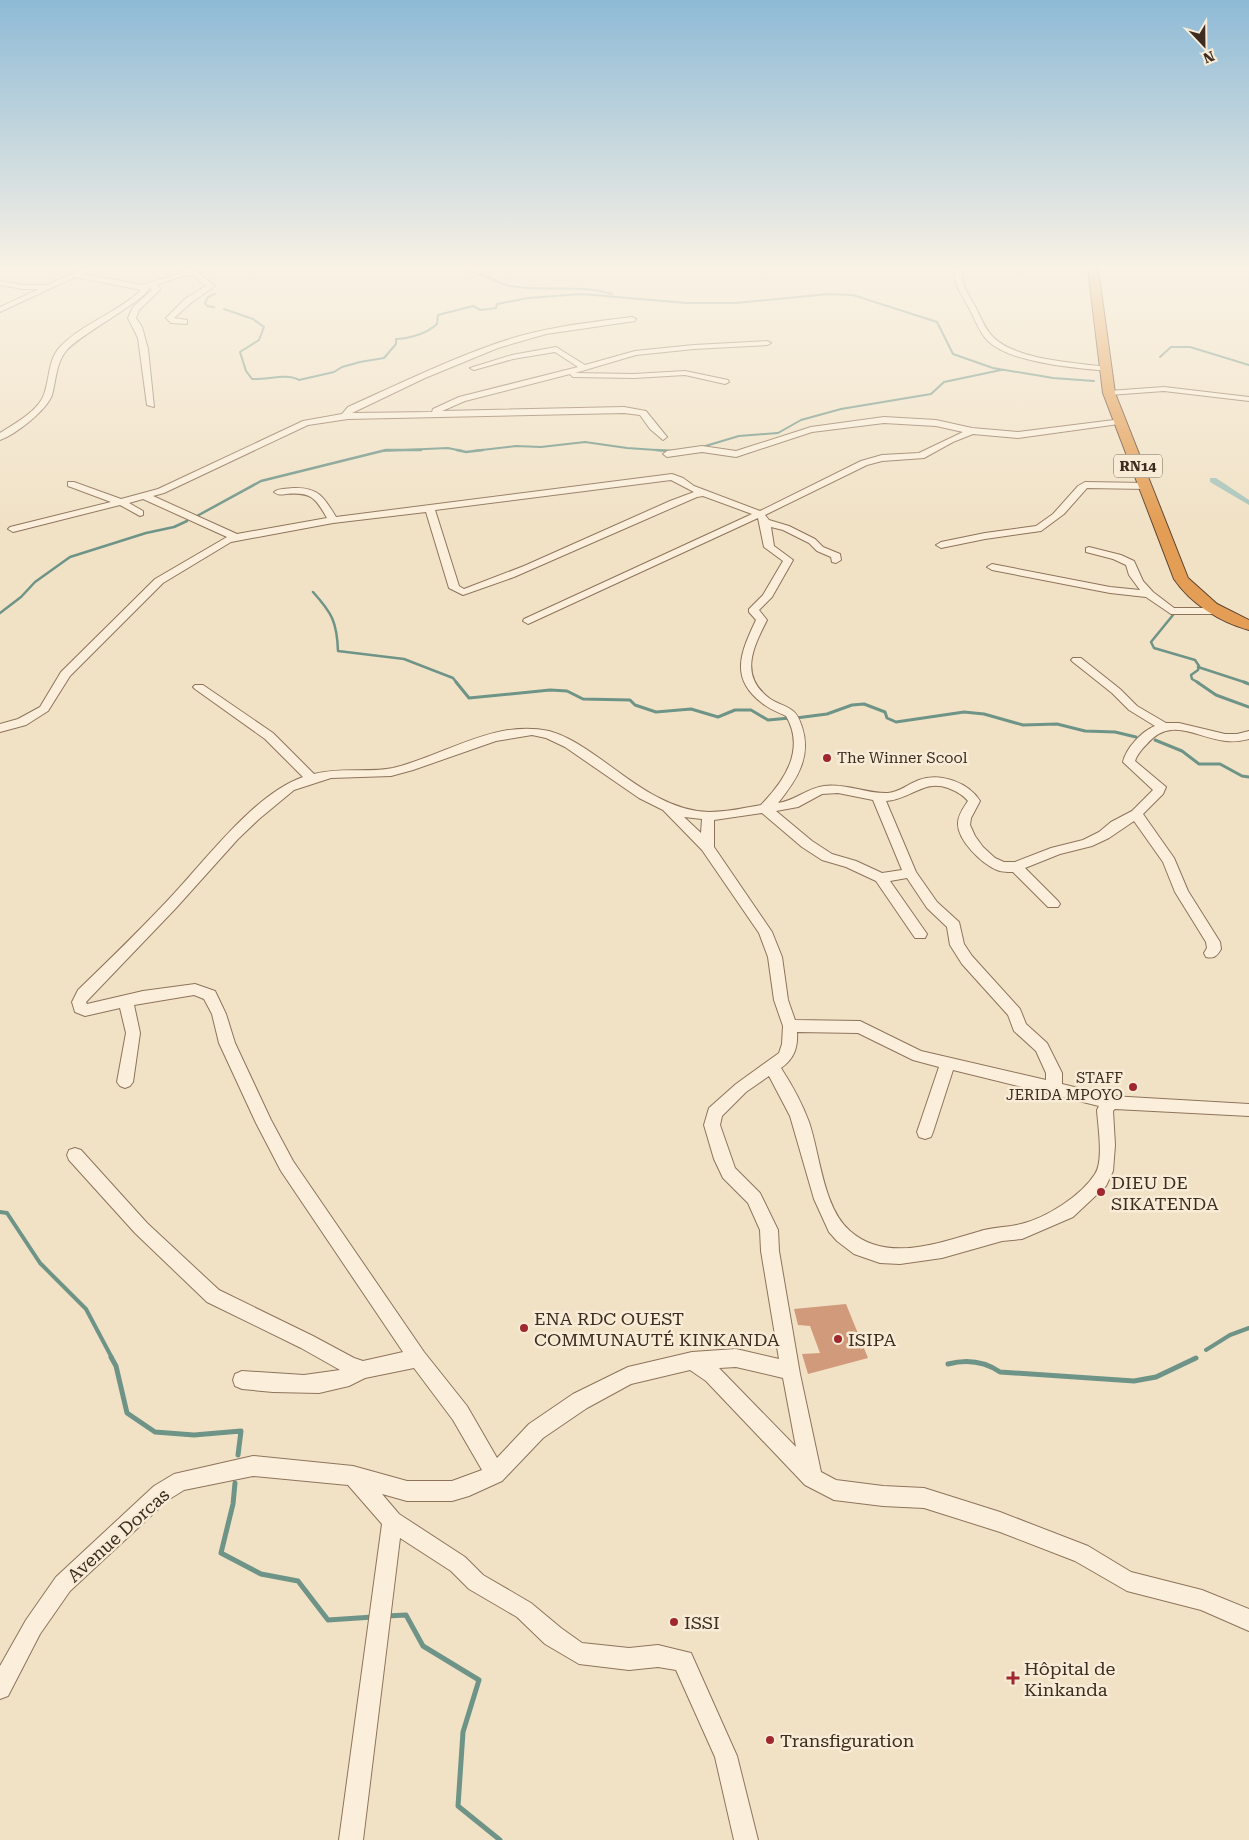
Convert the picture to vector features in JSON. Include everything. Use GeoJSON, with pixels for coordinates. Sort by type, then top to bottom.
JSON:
{"type":"FeatureCollection","features":[{"type":"Feature","properties":{"kind":"highway","name":"RN14"},"geometry":{"type":"LineString","coordinates":[[1104,355],[1109,393],[1181,580],[1195,595],[1216,611],[1249,624]]}},
{"type":"Feature","properties":{"kind":"street"},"geometry":{"type":"LineString","coordinates":[[0,437],[28,418],[42,405],[47,397],[48,384],[60,355]]}},
{"type":"Feature","properties":{"kind":"street"},"geometry":{"type":"LineString","coordinates":[[144,355],[146,364],[145,374],[151,406]]}},
{"type":"Feature","properties":{"kind":"street"},"geometry":{"type":"LineString","coordinates":[[344,417],[351,409],[446,366],[493,355]]}},
{"type":"Feature","properties":{"kind":"street"},"geometry":{"type":"LineString","coordinates":[[474,368],[517,355]]}},
{"type":"Feature","properties":{"kind":"street"},"geometry":{"type":"LineString","coordinates":[[565,355],[584,368]]}},
{"type":"Feature","properties":{"kind":"street"},"geometry":{"type":"LineString","coordinates":[[428,414],[462,399],[560,375],[628,355]]}},
{"type":"Feature","properties":{"kind":"street"},"geometry":{"type":"LineString","coordinates":[[1027,355],[1107,369]]}},
{"type":"Feature","properties":{"kind":"street"},"geometry":{"type":"LineString","coordinates":[[560,375],[634,376],[685,373],[725,382]]}},
{"type":"Feature","properties":{"kind":"street"},"geometry":{"type":"LineString","coordinates":[[1109,393],[1164,389],[1249,399]]}},
{"type":"Feature","properties":{"kind":"street"},"geometry":{"type":"LineString","coordinates":[[13,529],[145,496],[190,479],[306,423],[344,417],[624,410],[643,413],[663,437]]}},
{"type":"Feature","properties":{"kind":"street"},"geometry":{"type":"LineString","coordinates":[[667,454],[702,450],[736,454],[811,430],[884,420],[936,423],[972,431],[1018,435],[1119,421]]}},
{"type":"Feature","properties":{"kind":"street"},"geometry":{"type":"LineString","coordinates":[[528,620],[762,518],[864,463],[882,458],[921,456],[950,440],[972,431]]}},
{"type":"Feature","properties":{"kind":"street"},"geometry":{"type":"LineString","coordinates":[[0,728],[26,720],[44,709],[65,674],[159,581],[236,537],[333,520],[672,477],[678,478],[691,488],[812,541],[820,549],[836,556],[836,560]]}},
{"type":"Feature","properties":{"kind":"street"},"geometry":{"type":"LineString","coordinates":[[71,484],[121,502],[140,513]]}},
{"type":"Feature","properties":{"kind":"street"},"geometry":{"type":"LineString","coordinates":[[941,545],[985,536],[1038,529],[1045,526],[1071,502],[1081,486],[1146,486]]}},
{"type":"Feature","properties":{"kind":"street"},"geometry":{"type":"LineString","coordinates":[[279,492],[299,490],[315,493],[320,496],[333,520]]}},
{"type":"Feature","properties":{"kind":"street"},"geometry":{"type":"LineString","coordinates":[[430,509],[454,588],[463,592],[556,556],[597,535],[613,530],[625,522],[645,515],[679,498],[702,492]]}},
{"type":"Feature","properties":{"kind":"street"},"geometry":{"type":"LineString","coordinates":[[145,496],[194,520],[236,537]]}},
{"type":"Feature","properties":{"kind":"street"},"geometry":{"type":"LineString","coordinates":[[762,518],[769,547],[788,560],[767,597],[754,609],[754,612],[762,620],[750,642],[746,662],[746,676],[758,695],[790,715],[795,722],[801,749],[793,774],[783,789],[765,809]]}},
{"type":"Feature","properties":{"kind":"street"},"geometry":{"type":"LineString","coordinates":[[1089,550],[1117,557],[1130,563],[1134,575],[1149,594],[1166,608],[1176,612],[1216,611]]}},
{"type":"Feature","properties":{"kind":"street"},"geometry":{"type":"LineString","coordinates":[[992,567],[1039,574],[1114,592],[1149,594]]}},
{"type":"Feature","properties":{"kind":"street"},"geometry":{"type":"LineString","coordinates":[[1077,660],[1116,691],[1133,708],[1165,727]]}},
{"type":"Feature","properties":{"kind":"street"},"geometry":{"type":"LineString","coordinates":[[199,687],[269,736],[312,779]]}},
{"type":"Feature","properties":{"kind":"street"},"geometry":{"type":"LineString","coordinates":[[666,807],[690,814],[708,816],[729,815],[790,805],[819,790],[850,790],[877,796],[895,796],[923,781],[947,782],[971,796],[974,801],[964,824],[969,837],[978,850],[990,861],[1002,868],[1016,867],[1056,851],[1087,843],[1136,814],[1160,787],[1129,762],[1130,757],[1148,736],[1157,729],[1165,727],[1191,729],[1223,739],[1237,740],[1249,735]]}},
{"type":"Feature","properties":{"kind":"street"},"geometry":{"type":"LineString","coordinates":[[791,1371],[736,1358],[692,1361],[673,1367],[658,1368],[628,1376],[580,1401],[536,1432],[495,1474],[460,1413],[418,1358],[287,1166],[227,1043],[219,1014],[210,995],[195,988],[85,1010],[80,1008],[79,1002],[83,994],[144,934],[255,815],[289,788],[312,779],[342,773],[392,771],[506,734],[533,731],[547,734],[579,750],[615,777],[666,807],[707,847],[765,932],[775,957],[781,1000],[790,1026],[790,1044],[785,1057],[740,1088],[716,1113],[712,1125],[729,1173],[754,1198],[769,1230],[770,1251],[812,1478]]}},
{"type":"Feature","properties":{"kind":"street"},"geometry":{"type":"LineString","coordinates":[[877,796],[910,872],[932,904],[954,926],[955,940],[966,960],[987,980],[1016,1013],[1019,1027],[1042,1047],[1054,1073],[1054,1088]]}},
{"type":"Feature","properties":{"kind":"street"},"geometry":{"type":"LineString","coordinates":[[765,809],[807,844],[827,857],[851,864],[881,878],[920,934]]}},
{"type":"Feature","properties":{"kind":"street"},"geometry":{"type":"LineString","coordinates":[[1136,814],[1159,845],[1189,906],[1213,942],[1214,949],[1211,953]]}},
{"type":"Feature","properties":{"kind":"street"},"geometry":{"type":"LineString","coordinates":[[707,847],[708,816]]}},
{"type":"Feature","properties":{"kind":"street"},"geometry":{"type":"LineString","coordinates":[[1016,867],[1053,904]]}},
{"type":"Feature","properties":{"kind":"street"},"geometry":{"type":"LineString","coordinates":[[881,878],[910,872]]}},
{"type":"Feature","properties":{"kind":"street"},"geometry":{"type":"LineString","coordinates":[[125,1082],[133,1033],[126,1002]]}},
{"type":"Feature","properties":{"kind":"street"},"geometry":{"type":"LineString","coordinates":[[790,1026],[860,1026],[918,1056],[1111,1102],[1249,1110]]}},
{"type":"Feature","properties":{"kind":"street"},"geometry":{"type":"LineString","coordinates":[[925,1132],[948,1062]]}},
{"type":"Feature","properties":{"kind":"street"},"geometry":{"type":"LineString","coordinates":[[771,1067],[785,1086],[800,1121],[831,1221],[842,1236],[855,1245],[870,1253],[893,1256],[928,1254],[1004,1233],[1024,1231],[1067,1212],[1102,1177],[1108,1142],[1105,1110],[1111,1102]]}},
{"type":"Feature","properties":{"kind":"street"},"geometry":{"type":"LineString","coordinates":[[75,1155],[141,1228],[213,1296],[307,1342],[350,1366],[363,1370]]}},
{"type":"Feature","properties":{"kind":"street"},"geometry":{"type":"LineString","coordinates":[[242,1380],[288,1385],[321,1383],[351,1377],[363,1370],[418,1358]]}},
{"type":"Feature","properties":{"kind":"street"},"geometry":{"type":"LineString","coordinates":[[692,1361],[713,1375],[728,1389],[812,1478],[834,1490],[882,1496],[924,1498],[1000,1522],[1081,1553],[1126,1581],[1202,1600],[1249,1620]]}},
{"type":"Feature","properties":{"kind":"street","name":"Avenue Dorcas"},"geometry":{"type":"LineString","coordinates":[[0,1688],[33,1627],[63,1584],[161,1493],[181,1481],[253,1466],[352,1476],[407,1491],[432,1492],[452,1491],[469,1486],[495,1474]]}},
{"type":"Feature","properties":{"kind":"street"},"geometry":{"type":"LineString","coordinates":[[352,1476],[392,1521],[458,1564],[476,1582],[524,1610],[553,1636],[579,1653],[629,1659],[658,1656],[683,1661],[726,1756],[746,1840]]}},
{"type":"Feature","properties":{"kind":"street"},"geometry":{"type":"LineString","coordinates":[[351,1840],[392,1521]]}},
{"type":"Feature","properties":{"kind":"building","name":"ISIPA"},"geometry":{"type":"Polygon","coordinates":[[[846,1304],[868,1358],[808,1374],[802,1354],[820,1353],[810,1326],[798,1325],[794,1309],[846,1304]]]}},
{"type":"Feature","properties":{"kind":"waterway"},"geometry":{"type":"LineString","coordinates":[[241,355],[246,371],[252,379],[289,377],[299,380],[334,372],[342,367],[360,362],[384,358],[387,355]]}},
{"type":"Feature","properties":{"kind":"waterway"},"geometry":{"type":"LineString","coordinates":[[955,355],[993,368],[1053,378],[1094,381]]}},
{"type":"Feature","properties":{"kind":"waterway"},"geometry":{"type":"LineString","coordinates":[[1216,355],[1249,365]]}},
{"type":"Feature","properties":{"kind":"waterway"},"geometry":{"type":"LineString","coordinates":[[702,447],[739,436],[778,433],[801,420],[841,409],[931,394],[944,382],[1001,370]]}},
{"type":"Feature","properties":{"kind":"waterway"},"geometry":{"type":"LineString","coordinates":[[473,451],[516,446],[541,447],[585,442],[627,448],[671,451],[656,450]]}},
{"type":"Feature","properties":{"kind":"waterway"},"geometry":{"type":"LineString","coordinates":[[403,450],[448,448],[462,451]]}},
{"type":"Feature","properties":{"kind":"waterway"},"geometry":{"type":"LineString","coordinates":[[382,451],[403,450]]}},
{"type":"Feature","properties":{"kind":"waterway"},"geometry":{"type":"LineString","coordinates":[[382,451],[403,450]]}},
{"type":"Feature","properties":{"kind":"waterway"},"geometry":{"type":"LineString","coordinates":[[403,450],[421,450]]}},
{"type":"Feature","properties":{"kind":"waterway"},"geometry":{"type":"LineString","coordinates":[[457,450],[466,452],[483,450]]}},
{"type":"Feature","properties":{"kind":"waterway"},"geometry":{"type":"LineString","coordinates":[[197,516],[261,481],[382,451]]}},
{"type":"Feature","properties":{"kind":"waterway"},"geometry":{"type":"LineString","coordinates":[[1213,480],[1249,503]]}},
{"type":"Feature","properties":{"kind":"waterway"},"geometry":{"type":"LineString","coordinates":[[0,613],[21,597],[35,582],[70,557],[146,533],[174,527],[187,521]]}},
{"type":"Feature","properties":{"kind":"waterway"},"geometry":{"type":"LineString","coordinates":[[313,592],[325,606],[335,625],[338,651],[404,659],[453,678],[457,683]]}},
{"type":"Feature","properties":{"kind":"waterway"},"geometry":{"type":"LineString","coordinates":[[1173,615],[1151,642],[1154,648],[1195,660],[1199,667]]}},
{"type":"Feature","properties":{"kind":"waterway"},"geometry":{"type":"LineString","coordinates":[[1199,667],[1244,682]]}},
{"type":"Feature","properties":{"kind":"waterway"},"geometry":{"type":"LineString","coordinates":[[1199,667],[1191,675],[1192,679],[1199,683]]}},
{"type":"Feature","properties":{"kind":"waterway"},"geometry":{"type":"LineString","coordinates":[[456,682],[469,698],[550,690],[567,691],[583,699],[630,700],[635,705],[656,712],[691,709],[718,717],[735,710],[751,710],[768,720],[790,718]]}},
{"type":"Feature","properties":{"kind":"waterway"},"geometry":{"type":"LineString","coordinates":[[1197,682],[1216,695],[1249,707]]}},
{"type":"Feature","properties":{"kind":"waterway"},"geometry":{"type":"LineString","coordinates":[[1244,682],[1249,684]]}},
{"type":"Feature","properties":{"kind":"waterway"},"geometry":{"type":"LineString","coordinates":[[796,718],[827,714],[852,705],[864,704],[885,712],[887,718],[896,722],[964,712],[984,714],[1023,725],[1057,724],[1085,731],[1115,732],[1136,737]]}},
{"type":"Feature","properties":{"kind":"waterway"},"geometry":{"type":"LineString","coordinates":[[1155,740],[1182,751],[1199,764],[1220,764],[1242,776],[1249,777]]}},
{"type":"Feature","properties":{"kind":"waterway"},"geometry":{"type":"LineString","coordinates":[[0,1212],[7,1213],[40,1263],[86,1309],[112,1358]]}},
{"type":"Feature","properties":{"kind":"waterway"},"geometry":{"type":"LineString","coordinates":[[1206,1350],[1230,1335],[1249,1328]]}},
{"type":"Feature","properties":{"kind":"waterway"},"geometry":{"type":"LineString","coordinates":[[111,1357],[116,1366],[127,1413],[155,1432],[194,1435],[241,1431],[238,1455]]}},
{"type":"Feature","properties":{"kind":"waterway"},"geometry":{"type":"LineString","coordinates":[[948,1364],[975,1362],[988,1365],[1000,1372],[1134,1381],[1156,1377],[1196,1358]]}},
{"type":"Feature","properties":{"kind":"waterway"},"geometry":{"type":"LineString","coordinates":[[235,1483],[233,1504],[221,1553],[261,1574],[298,1581],[328,1620],[373,1617]]}},
{"type":"Feature","properties":{"kind":"waterway"},"geometry":{"type":"LineString","coordinates":[[387,1616],[406,1615],[423,1646],[479,1680],[463,1732],[458,1806],[500,1840]]}},
{"type":"Feature","properties":{"kind":"place","name":"The Winner Scool"},"geometry":{"type":"Point","coordinates":[827,758]}},
{"type":"Feature","properties":{"kind":"place","name":"STAFF JERIDA MPOYO"},"geometry":{"type":"Point","coordinates":[1133,1087]}},
{"type":"Feature","properties":{"kind":"place","name":"DIEU DE SIKATENDA"},"geometry":{"type":"Point","coordinates":[1101,1192]}},
{"type":"Feature","properties":{"kind":"place","name":"ENA RDC OUEST COMMUNAUTÉ KINKANDA"},"geometry":{"type":"Point","coordinates":[524,1328]}},
{"type":"Feature","properties":{"kind":"place","name":"ISIPA"},"geometry":{"type":"Point","coordinates":[838,1339]}},
{"type":"Feature","properties":{"kind":"place","name":"ISSI"},"geometry":{"type":"Point","coordinates":[674,1622]}},
{"type":"Feature","properties":{"kind":"place","name":"Hôpital de Kinkanda"},"geometry":{"type":"Point","coordinates":[1013,1678]}},
{"type":"Feature","properties":{"kind":"place","name":"Transfiguration"},"geometry":{"type":"Point","coordinates":[770,1740]}}]}
